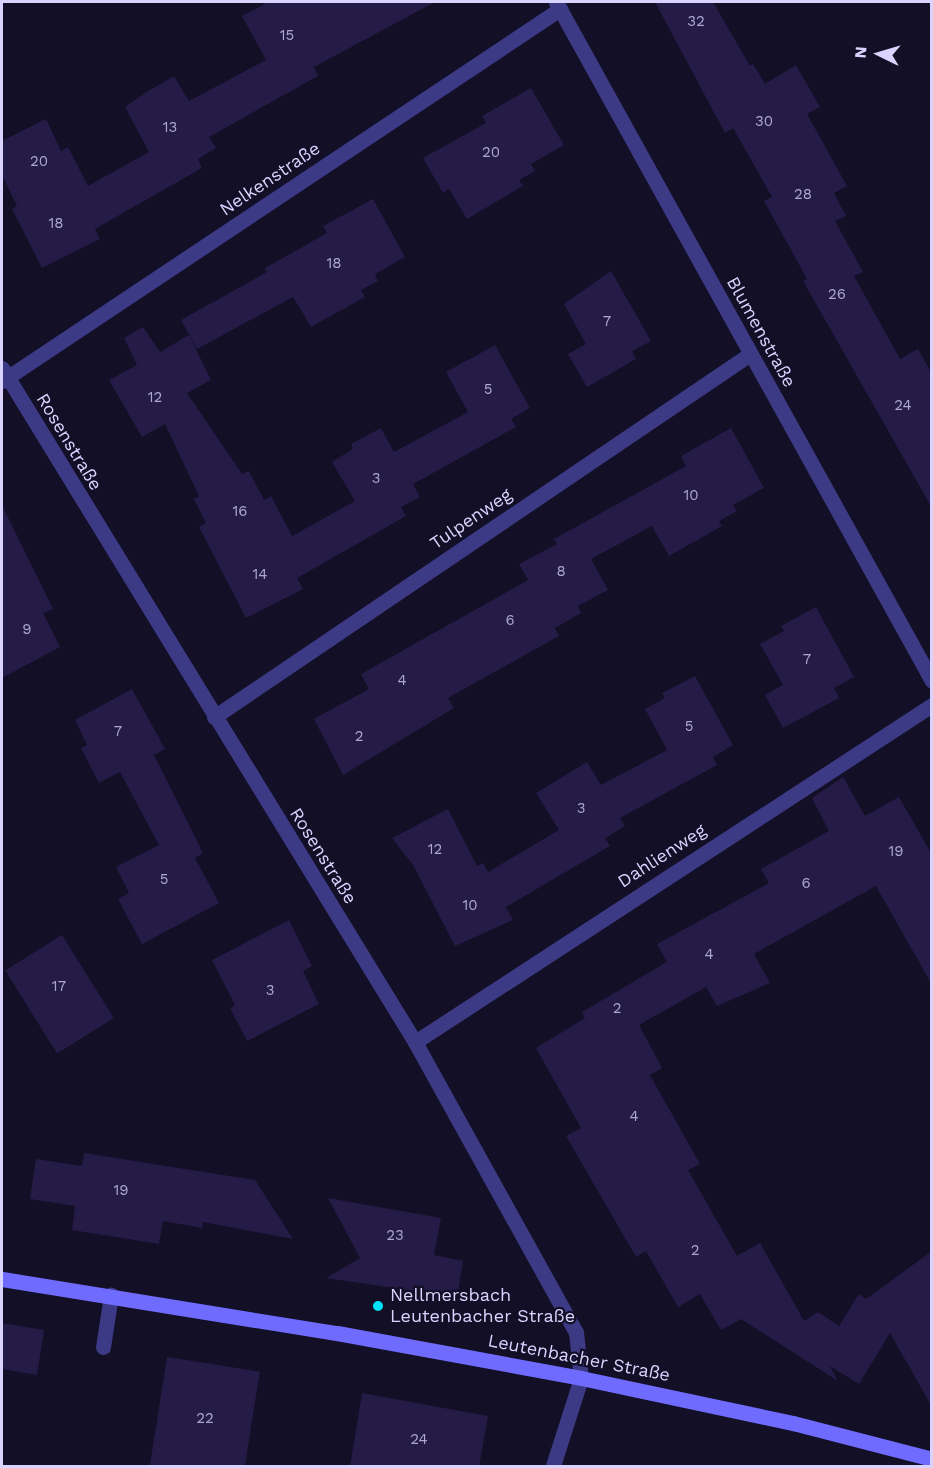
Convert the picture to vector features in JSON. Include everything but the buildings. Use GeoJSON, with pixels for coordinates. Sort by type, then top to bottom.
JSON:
{"type":"FeatureCollection","features":[{"type":"Feature","properties":{"kind":"street","name":"Blumenstraße"},"geometry":{"type":"LineString","coordinates":[[558,5],[932,681]]}},
{"type":"Feature","properties":{"kind":"street","name":"Nelkenstraße"},"geometry":{"type":"LineString","coordinates":[[3,375],[558,5]]}},
{"type":"Feature","properties":{"kind":"street","name":"Tulpenweg"},"geometry":{"type":"LineString","coordinates":[[214,717],[750,354]]}},
{"type":"Feature","properties":{"kind":"street","name":"Rosenstraße"},"geometry":{"type":"LineString","coordinates":[[3,375],[415,1042],[576,1332],[582,1378]]}},
{"type":"Feature","properties":{"kind":"street","name":"Dahlienweg"},"geometry":{"type":"LineString","coordinates":[[415,1042],[932,705]]}},
{"type":"Feature","properties":{"kind":"street","name":"Leutenbacher Straße"},"geometry":{"type":"LineString","coordinates":[[2,1279],[111,1295],[582,1378],[793,1423],[932,1459]]}},
{"type":"Feature","properties":{"kind":"street"},"geometry":{"type":"LineString","coordinates":[[103,1347],[111,1295]]}},
{"type":"Feature","properties":{"kind":"street"},"geometry":{"type":"LineString","coordinates":[[553,1467],[582,1378]]}},
{"type":"Feature","properties":{"kind":"place","name":"Nellmersbach Leutenbacher Straße"},"geometry":{"type":"Point","coordinates":[378,1306]}}]}
